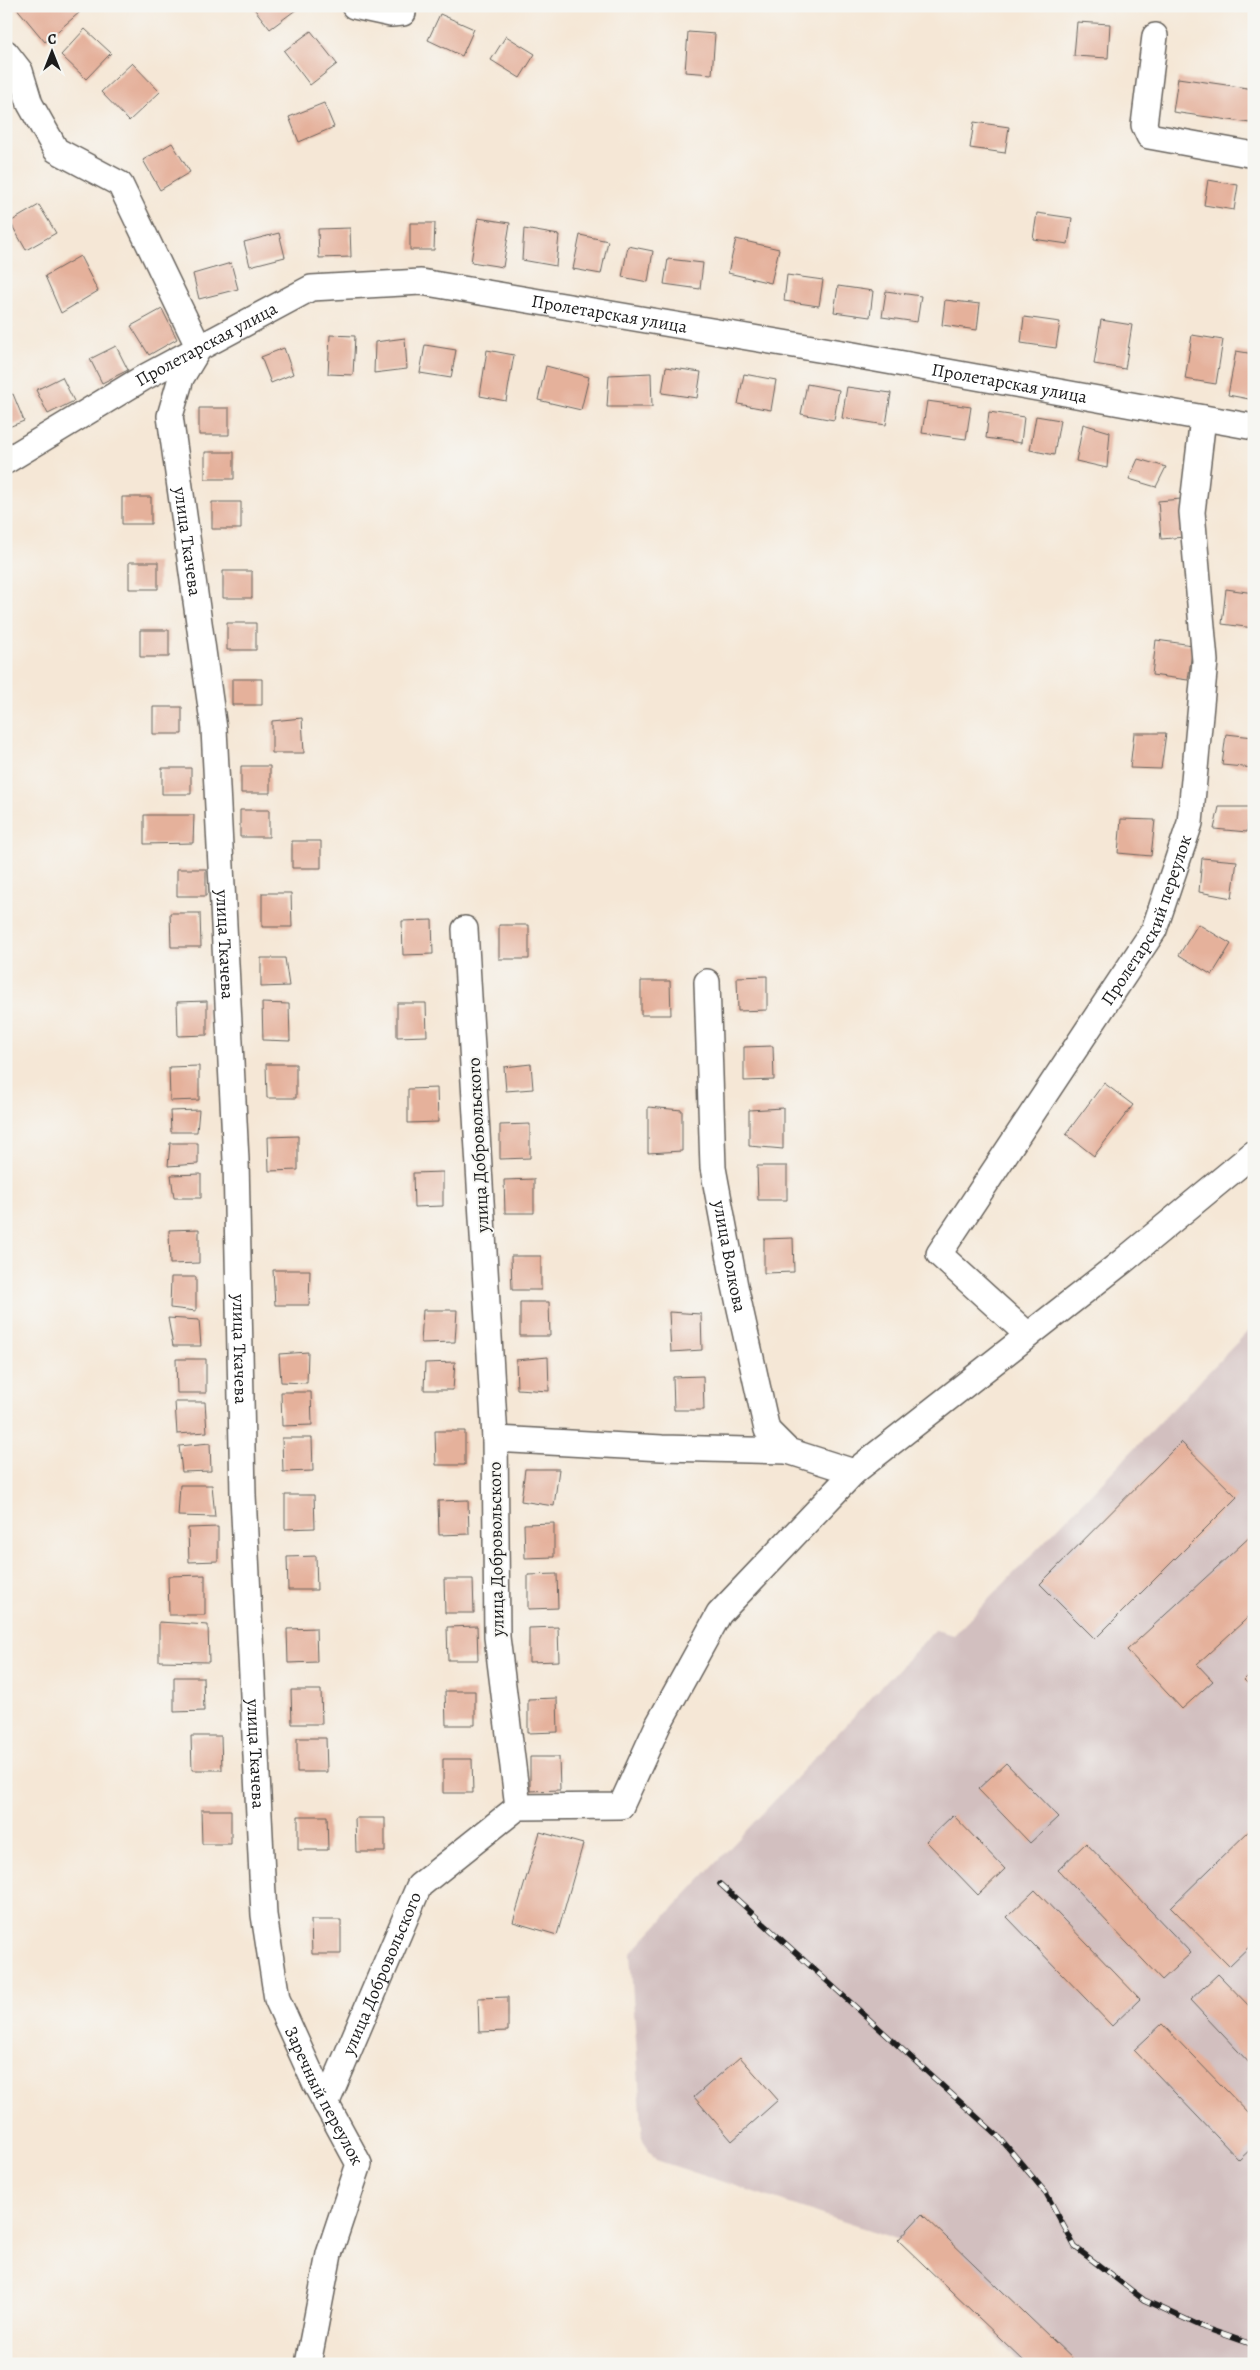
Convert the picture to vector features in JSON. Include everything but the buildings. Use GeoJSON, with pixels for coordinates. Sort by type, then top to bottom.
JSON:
{"type":"FeatureCollection","features":[{"type":"Feature","properties":{"kind":"street"},"geometry":{"type":"LineString","coordinates":[[354,6],[391,14],[403,13]]}},
{"type":"Feature","properties":{"kind":"street"},"geometry":{"type":"LineString","coordinates":[[1155,36],[1144,125],[1149,136],[1254,155]]}},
{"type":"Feature","properties":{"kind":"street"},"geometry":{"type":"LineString","coordinates":[[6,53],[20,71],[30,104],[56,150],[120,184],[199,348]]}},
{"type":"Feature","properties":{"kind":"street","name":"Пролетарская улица"},"geometry":{"type":"LineString","coordinates":[[6,461],[143,378],[311,288],[422,282],[838,352],[1254,427]]}},
{"type":"Feature","properties":{"kind":"street","name":"улица Ткачева"},"geometry":{"type":"LineString","coordinates":[[199,348],[181,378],[170,416],[214,729],[236,1160],[244,1514],[264,1915]]}},
{"type":"Feature","properties":{"kind":"street","name":"Пролетарский переулок"},"geometry":{"type":"LineString","coordinates":[[1028,1335],[939,1254],[1154,930],[1190,823],[1205,661],[1192,512],[1203,418]]}},
{"type":"Feature","properties":{"kind":"street","name":"улица Добровольского"},"geometry":{"type":"LineString","coordinates":[[326,2104],[419,1886],[518,1807],[497,1637],[495,1439],[465,929]]}},
{"type":"Feature","properties":{"kind":"street","name":"улица Волкова"},"geometry":{"type":"LineString","coordinates":[[707,982],[713,1168],[735,1286],[767,1430],[788,1451],[854,1472]]}},
{"type":"Feature","properties":{"kind":"street"},"geometry":{"type":"LineString","coordinates":[[518,1807],[621,1806],[658,1725],[719,1614],[854,1472],[1123,1261],[1254,1153]]}},
{"type":"Feature","properties":{"kind":"street"},"geometry":{"type":"LineString","coordinates":[[495,1439],[662,1448],[788,1451]]}},
{"type":"Feature","properties":{"kind":"street","name":"Заречный переулок"},"geometry":{"type":"LineString","coordinates":[[264,1915],[277,1999],[326,2104],[359,2164],[329,2254],[308,2364]]}},
{"type":"Feature","properties":{"kind":"shaded area"},"geometry":{"type":"Polygon","coordinates":[[[1254,1325],[1254,2364],[1020,2364],[918,2246],[656,2160],[643,2141],[630,1954],[935,1630],[954,1635],[1254,1325]]]}},
{"type":"Feature","properties":{"kind":"railway"},"geometry":{"type":"LineString","coordinates":[[720,1884],[1000,2138],[1046,2193],[1075,2247],[1144,2300],[1205,2328],[1254,2345]]}}]}
